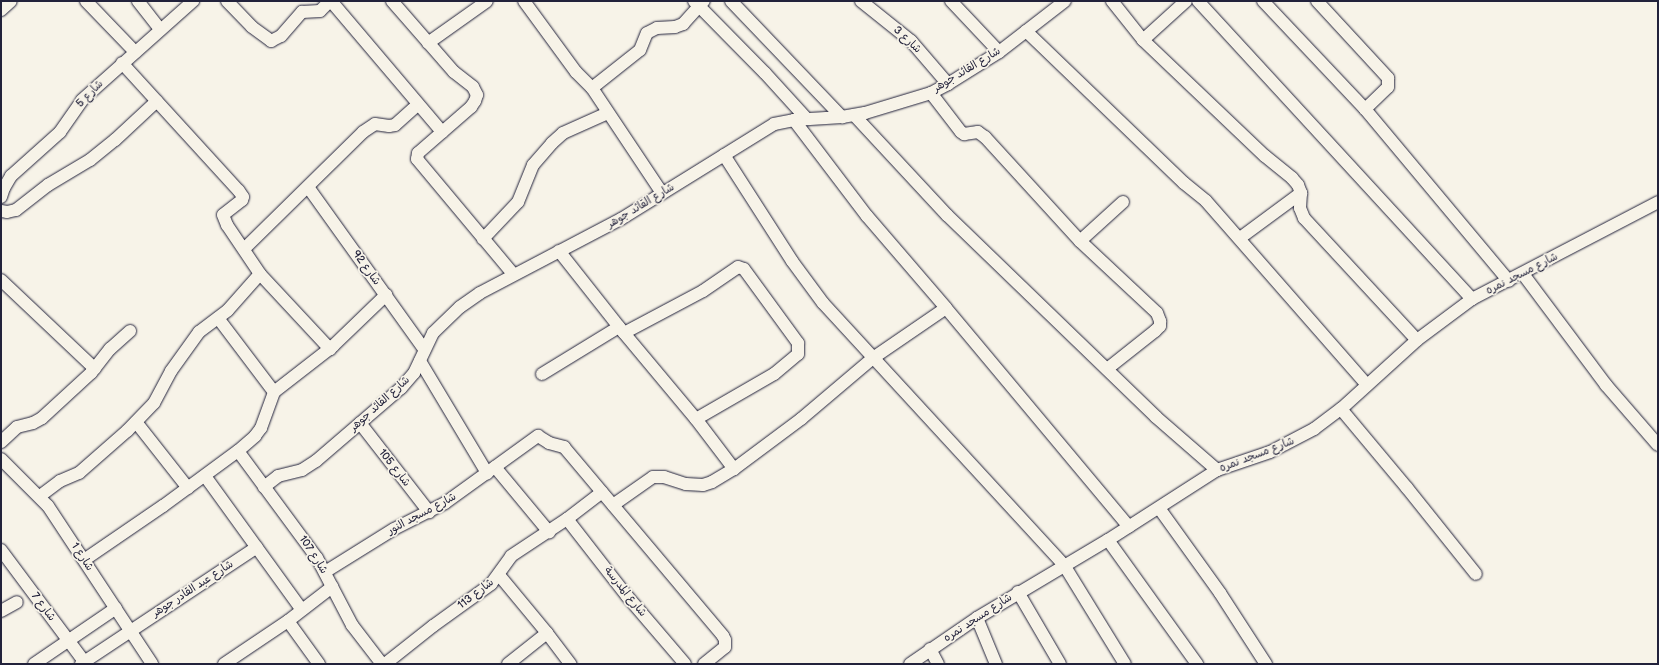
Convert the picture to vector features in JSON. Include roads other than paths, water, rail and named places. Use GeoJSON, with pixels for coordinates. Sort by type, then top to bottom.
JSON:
{"type":"FeatureCollection","features":[{"type":"Feature","properties":{"kind":"street"},"geometry":{"type":"LineString","coordinates":[[1,10],[11,1]]}},
{"type":"Feature","properties":{"kind":"street"},"geometry":{"type":"LineString","coordinates":[[86,1],[134,52]]}},
{"type":"Feature","properties":{"kind":"street"},"geometry":{"type":"LineString","coordinates":[[138,1],[160,29]]}},
{"type":"Feature","properties":{"kind":"street","name":"شارع 5"},"geometry":{"type":"LineString","coordinates":[[1,197],[11,176],[60,132],[82,100],[134,52],[193,1]]}},
{"type":"Feature","properties":{"kind":"street"},"geometry":{"type":"LineString","coordinates":[[227,1],[252,27],[270,41],[281,36],[302,12],[317,12],[330,1],[417,105],[442,132]]}},
{"type":"Feature","properties":{"kind":"street"},"geometry":{"type":"LineString","coordinates":[[392,1],[454,72],[473,87],[477,95],[471,107],[418,153],[416,159],[513,274]]}},
{"type":"Feature","properties":{"kind":"street"},"geometry":{"type":"LineString","coordinates":[[428,43],[487,1]]}},
{"type":"Feature","properties":{"kind":"street"},"geometry":{"type":"LineString","coordinates":[[524,1],[576,72],[592,88],[662,193]]}},
{"type":"Feature","properties":{"kind":"street"},"geometry":{"type":"LineString","coordinates":[[731,1],[842,117]]}},
{"type":"Feature","properties":{"kind":"street","name":"شارع 3"},"geometry":{"type":"LineString","coordinates":[[861,1],[911,41],[948,84]]}},
{"type":"Feature","properties":{"kind":"street"},"geometry":{"type":"LineString","coordinates":[[952,1],[999,52]]}},
{"type":"Feature","properties":{"kind":"street","name":"شارع القائد جوهر"},"geometry":{"type":"LineString","coordinates":[[264,487],[278,476],[302,470],[316,462],[408,380],[420,362],[424,348],[433,333],[460,307],[480,293],[513,274],[621,219],[765,128],[774,124],[800,119],[854,115],[888,107],[931,93],[999,52],[1065,1]]}},
{"type":"Feature","properties":{"kind":"street"},"geometry":{"type":"LineString","coordinates":[[1112,1],[1143,40],[1264,156],[1292,178],[1298,185],[1301,193],[1300,208],[1304,218],[1417,340]]}},
{"type":"Feature","properties":{"kind":"street"},"geometry":{"type":"LineString","coordinates":[[1143,40],[1186,1]]}},
{"type":"Feature","properties":{"kind":"street"},"geometry":{"type":"LineString","coordinates":[[1198,1],[1472,300]]}},
{"type":"Feature","properties":{"kind":"street"},"geometry":{"type":"LineString","coordinates":[[1264,1],[1365,109],[1508,281]]}},
{"type":"Feature","properties":{"kind":"street"},"geometry":{"type":"LineString","coordinates":[[1316,1],[1388,78],[1388,87],[1365,109]]}},
{"type":"Feature","properties":{"kind":"street"},"geometry":{"type":"LineString","coordinates":[[592,88],[640,50],[647,33],[652,29],[683,24],[699,3],[765,73],[800,119],[867,216],[1129,527]]}},
{"type":"Feature","properties":{"kind":"street"},"geometry":{"type":"LineString","coordinates":[[1026,31],[1184,183],[1206,201],[1240,238],[1367,385]]}},
{"type":"Feature","properties":{"kind":"street"},"geometry":{"type":"LineString","coordinates":[[122,63],[241,194],[242,200],[224,213],[223,216],[260,274],[330,348]]}},
{"type":"Feature","properties":{"kind":"street"},"geometry":{"type":"LineString","coordinates":[[931,93],[961,132],[964,134],[978,132],[986,137],[1080,241],[1157,313],[1160,326],[1107,369]]}},
{"type":"Feature","properties":{"kind":"street"},"geometry":{"type":"LineString","coordinates":[[1,210],[7,212],[16,210],[48,185],[90,160],[115,140],[157,101]]}},
{"type":"Feature","properties":{"kind":"street"},"geometry":{"type":"LineString","coordinates":[[244,250],[363,132],[375,124],[389,126],[395,125],[417,105]]}},
{"type":"Feature","properties":{"kind":"street"},"geometry":{"type":"LineString","coordinates":[[483,239],[518,202],[533,165],[552,143],[562,133],[608,113]]}},
{"type":"Feature","properties":{"kind":"street"},"geometry":{"type":"LineString","coordinates":[[854,115],[947,216],[1156,417],[1217,470]]}},
{"type":"Feature","properties":{"kind":"street"},"geometry":{"type":"LineString","coordinates":[[724,155],[792,260],[823,302],[1064,565],[1125,664]]}},
{"type":"Feature","properties":{"kind":"street","name":"شارع 92"},"geometry":{"type":"LineString","coordinates":[[308,187],[424,348]]}},
{"type":"Feature","properties":{"kind":"street"},"geometry":{"type":"LineString","coordinates":[[1240,238],[1301,193]]}},
{"type":"Feature","properties":{"kind":"street"},"geometry":{"type":"LineString","coordinates":[[1080,241],[1123,202]]}},
{"type":"Feature","properties":{"kind":"street","name":"شارع مسجد نمره"},"geometry":{"type":"LineString","coordinates":[[910,664],[930,648],[1018,592],[1108,540],[1217,470],[1270,452],[1294,441],[1314,429],[1340,409],[1417,340],[1472,300],[1658,202]]}},
{"type":"Feature","properties":{"kind":"street"},"geometry":{"type":"LineString","coordinates":[[559,251],[621,330],[696,419],[734,469]]}},
{"type":"Feature","properties":{"kind":"street"},"geometry":{"type":"LineString","coordinates":[[542,374],[621,330],[703,291],[738,267],[744,270],[798,343],[798,354],[774,374],[696,419]]}},
{"type":"Feature","properties":{"kind":"street"},"geometry":{"type":"LineString","coordinates":[[40,496],[60,481],[79,473],[136,422],[154,403],[171,371],[199,332],[228,310],[260,274]]}},
{"type":"Feature","properties":{"kind":"street"},"geometry":{"type":"LineString","coordinates":[[1523,274],[1606,385],[1658,445]]}},
{"type":"Feature","properties":{"kind":"street"},"geometry":{"type":"LineString","coordinates":[[1,280],[95,369]]}},
{"type":"Feature","properties":{"kind":"street"},"geometry":{"type":"LineString","coordinates":[[84,560],[205,476],[238,451],[255,436],[261,428],[274,392],[330,348],[386,296]]}},
{"type":"Feature","properties":{"kind":"street"},"geometry":{"type":"LineString","coordinates":[[613,505],[653,477],[664,477],[686,484],[703,485],[712,482],[734,469],[801,419],[873,358],[946,308]]}},
{"type":"Feature","properties":{"kind":"street"},"geometry":{"type":"LineString","coordinates":[[218,318],[274,392]]}},
{"type":"Feature","properties":{"kind":"street"},"geometry":{"type":"LineString","coordinates":[[1,442],[17,427],[33,423],[42,418],[95,369],[110,350],[130,331]]}},
{"type":"Feature","properties":{"kind":"street"},"geometry":{"type":"LineString","coordinates":[[420,362],[491,470],[549,532]]}},
{"type":"Feature","properties":{"kind":"street"},"geometry":{"type":"LineString","coordinates":[[1340,409],[1407,488],[1476,574]]}},
{"type":"Feature","properties":{"kind":"street"},"geometry":{"type":"LineString","coordinates":[[136,422],[188,488]]}},
{"type":"Feature","properties":{"kind":"street","name":"شارع 105"},"geometry":{"type":"LineString","coordinates":[[360,423],[429,512]]}},
{"type":"Feature","properties":{"kind":"street","name":"شارع مسجد النور"},"geometry":{"type":"LineString","coordinates":[[325,572],[394,529],[429,512],[460,494],[534,438],[541,437],[549,443],[564,447],[602,492]]}},
{"type":"Feature","properties":{"kind":"street","name":"شارع 107"},"geometry":{"type":"LineString","coordinates":[[238,451],[325,572],[352,625],[382,664]]}},
{"type":"Feature","properties":{"kind":"street","name":"شارع 1"},"geometry":{"type":"LineString","coordinates":[[1,459],[15,474],[40,496],[56,517],[152,664]]}},
{"type":"Feature","properties":{"kind":"street"},"geometry":{"type":"LineString","coordinates":[[205,476],[302,610]]}},
{"type":"Feature","properties":{"kind":"street"},"geometry":{"type":"LineString","coordinates":[[602,492],[725,640],[725,647],[704,664]]}},
{"type":"Feature","properties":{"kind":"street","name":"شارع 113"},"geometry":{"type":"LineString","coordinates":[[385,664],[433,626],[491,584],[499,575],[511,556],[549,532],[602,492]]}},
{"type":"Feature","properties":{"kind":"street"},"geometry":{"type":"LineString","coordinates":[[1160,508],[1220,593],[1266,664]]}},
{"type":"Feature","properties":{"kind":"street","name":"شارع المدرسة"},"geometry":{"type":"LineString","coordinates":[[567,519],[627,596],[685,664]]}},
{"type":"Feature","properties":{"kind":"street"},"geometry":{"type":"LineString","coordinates":[[1108,540],[1197,664]]}},
{"type":"Feature","properties":{"kind":"street","name":"شارع عبد القادر جوهر"},"geometry":{"type":"LineString","coordinates":[[84,663],[130,630],[257,547]]}},
{"type":"Feature","properties":{"kind":"street","name":"شارع 7"},"geometry":{"type":"LineString","coordinates":[[1,550],[84,663]]}},
{"type":"Feature","properties":{"kind":"street"},"geometry":{"type":"LineString","coordinates":[[499,575],[548,633],[570,664]]}},
{"type":"Feature","properties":{"kind":"street"},"geometry":{"type":"LineString","coordinates":[[224,664],[288,621],[332,587]]}},
{"type":"Feature","properties":{"kind":"street"},"geometry":{"type":"LineString","coordinates":[[1018,592],[1060,664]]}},
{"type":"Feature","properties":{"kind":"street"},"geometry":{"type":"LineString","coordinates":[[1,611],[17,602]]}},
{"type":"Feature","properties":{"kind":"street"},"geometry":{"type":"LineString","coordinates":[[34,664],[116,608]]}},
{"type":"Feature","properties":{"kind":"street"},"geometry":{"type":"LineString","coordinates":[[977,618],[996,664]]}},
{"type":"Feature","properties":{"kind":"street"},"geometry":{"type":"LineString","coordinates":[[288,621],[319,664]]}},
{"type":"Feature","properties":{"kind":"street"},"geometry":{"type":"LineString","coordinates":[[508,664],[548,633]]}},
{"type":"Feature","properties":{"kind":"street"},"geometry":{"type":"LineString","coordinates":[[930,648],[938,664]]}}]}
